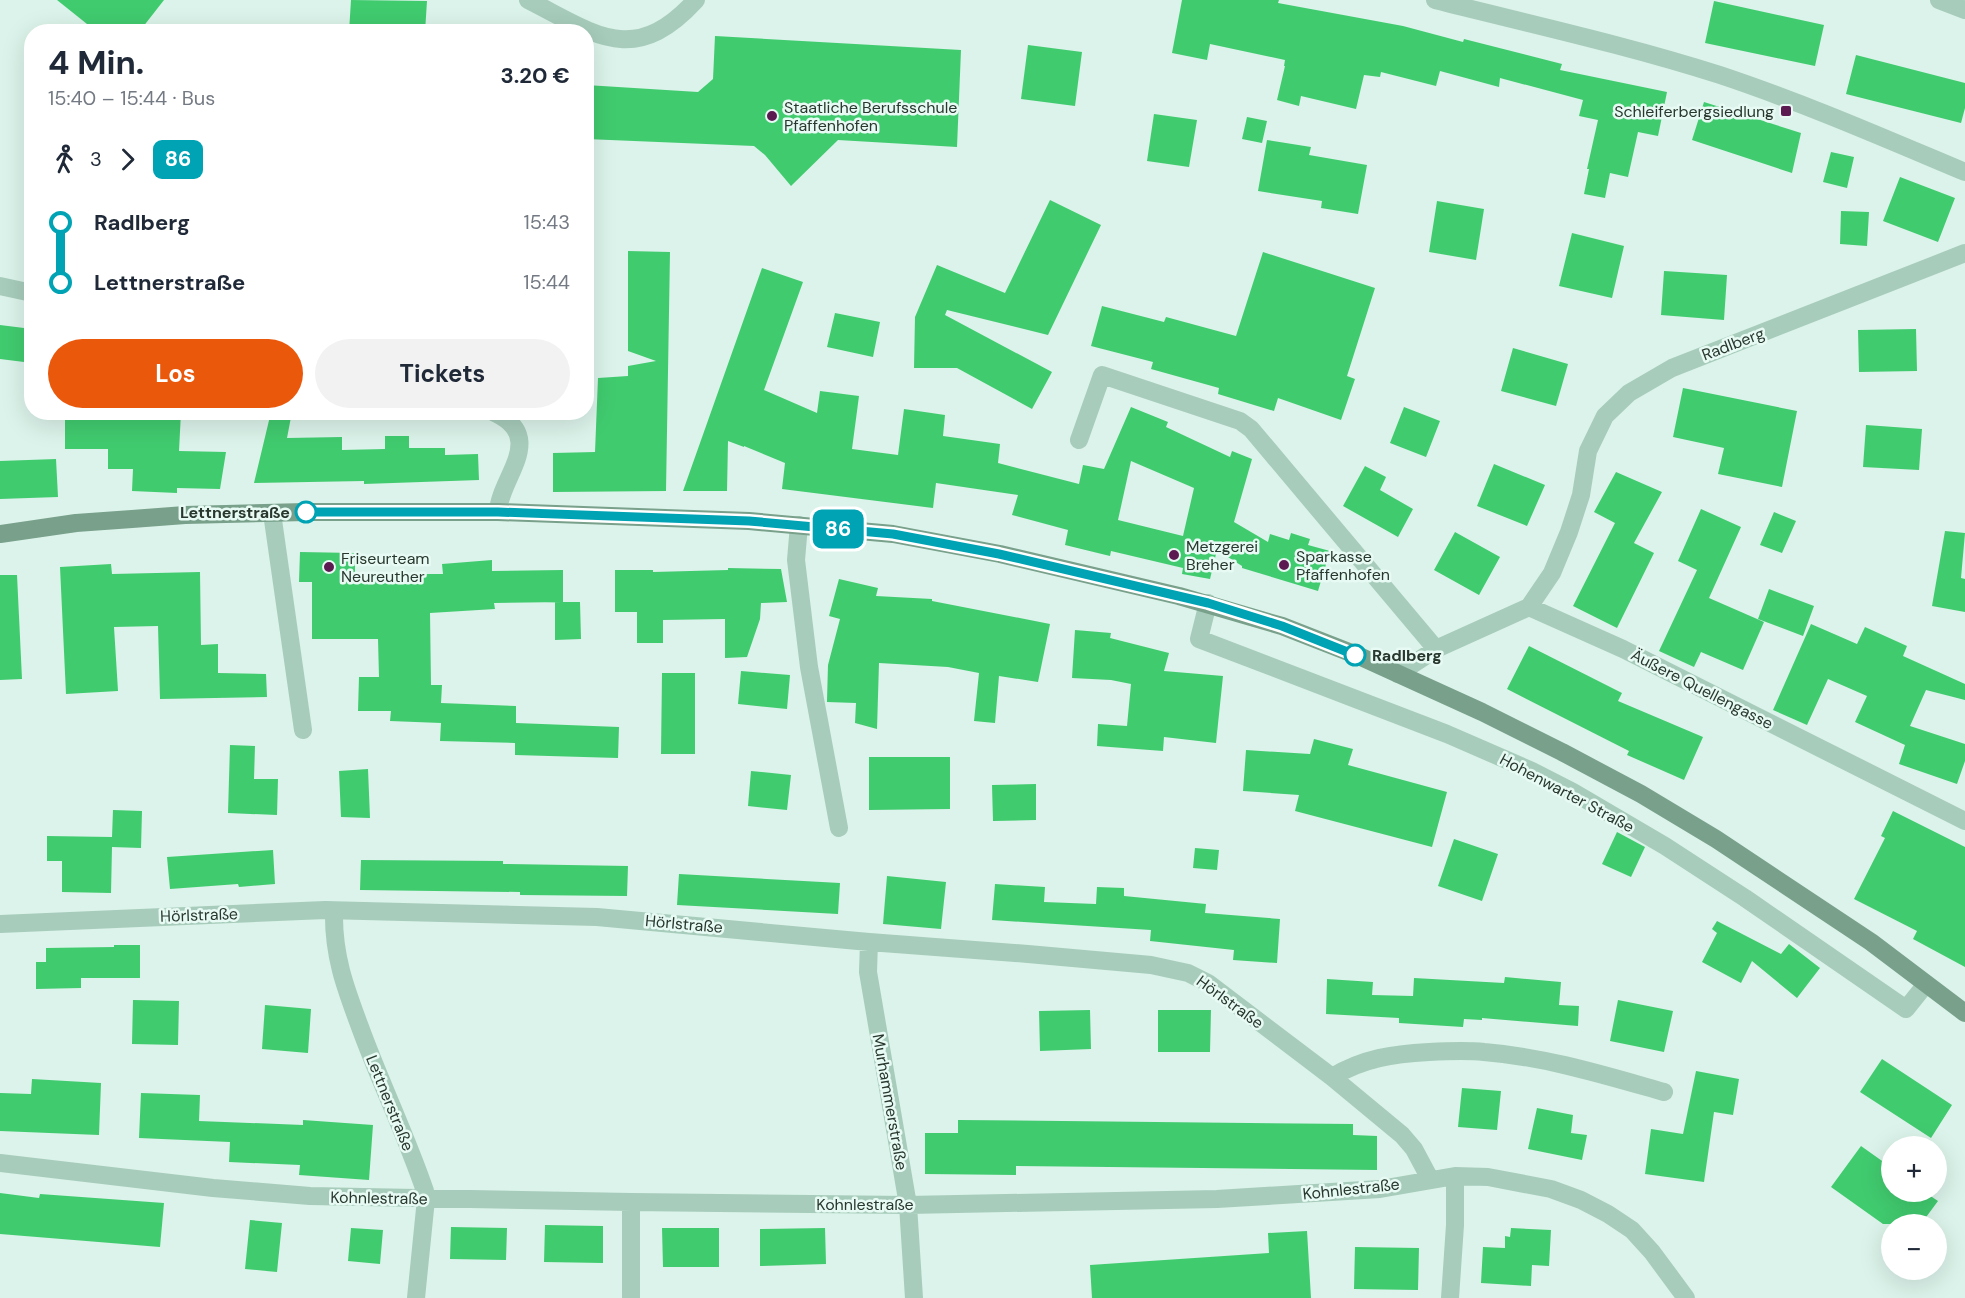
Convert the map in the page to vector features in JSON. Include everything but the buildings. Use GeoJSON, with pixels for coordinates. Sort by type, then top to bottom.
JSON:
{"type":"FeatureCollection","features":[{"type":"Feature","properties":{"kind":"street"},"geometry":{"type":"LineString","coordinates":[[528,0],[577,24]]}},
{"type":"Feature","properties":{"kind":"street"},"geometry":{"type":"LineString","coordinates":[[594,33],[603,37],[632,41],[646,38],[676,20],[696,0]]}},
{"type":"Feature","properties":{"kind":"street"},"geometry":{"type":"LineString","coordinates":[[1435,0],[1623,46],[1721,76],[1813,108],[1965,172]]}},
{"type":"Feature","properties":{"kind":"street"},"geometry":{"type":"LineString","coordinates":[[1939,0],[1965,10]]}},
{"type":"Feature","properties":{"kind":"street","name":"Radlberg"},"geometry":{"type":"LineString","coordinates":[[1529,607],[1552,573],[1569,532],[1581,495],[1588,451],[1605,416],[1629,393],[1672,368],[1965,253]]}},
{"type":"Feature","properties":{"kind":"street"},"geometry":{"type":"LineString","coordinates":[[0,286],[24,291]]}},
{"type":"Feature","properties":{"kind":"street"},"geometry":{"type":"LineString","coordinates":[[1079,440],[1102,375],[1240,421],[1251,429],[1436,649]]}},
{"type":"Feature","properties":{"kind":"street"},"geometry":{"type":"LineString","coordinates":[[498,512],[498,501],[518,458],[519,445],[512,425],[507,420]]}},
{"type":"Feature","properties":{"kind":"street","name":"Hohenwarter Straße"},"geometry":{"type":"LineString","coordinates":[[0,534],[76,523],[184,515],[272,513],[498,512],[739,521],[893,534],[986,551],[1208,603],[1282,626],[1359,656],[1482,712],[1641,794],[1813,902],[1871,942],[1965,1013]]}},
{"type":"Feature","properties":{"kind":"street"},"geometry":{"type":"LineString","coordinates":[[272,513],[303,730]]}},
{"type":"Feature","properties":{"kind":"street"},"geometry":{"type":"LineString","coordinates":[[799,525],[796,560],[809,668],[839,828]]}},
{"type":"Feature","properties":{"kind":"street","name":"Hohenwarter Straße"},"geometry":{"type":"LineString","coordinates":[[1208,603],[1200,639],[1447,734],[1563,787],[1665,846],[1906,1009],[1926,984]]}},
{"type":"Feature","properties":{"kind":"street"},"geometry":{"type":"LineString","coordinates":[[1398,674],[1436,649],[1529,607]]}},
{"type":"Feature","properties":{"kind":"street","name":"Äußere Quellengasse"},"geometry":{"type":"LineString","coordinates":[[1529,607],[1623,649],[1964,819]]}},
{"type":"Feature","properties":{"kind":"street","name":"Hörlstraße"},"geometry":{"type":"LineString","coordinates":[[0,924],[334,911],[597,917],[1140,964],[1188,973],[1208,983],[1332,1077],[1402,1135],[1414,1149],[1430,1179]]}},
{"type":"Feature","properties":{"kind":"street","name":"Lettnerstraße"},"geometry":{"type":"LineString","coordinates":[[334,911],[335,950],[340,970],[372,1060],[422,1181],[426,1199],[416,1298]]}},
{"type":"Feature","properties":{"kind":"street","name":"Murhammerstraße"},"geometry":{"type":"LineString","coordinates":[[869,942],[868,972],[908,1205],[914,1298]]}},
{"type":"Feature","properties":{"kind":"street"},"geometry":{"type":"LineString","coordinates":[[1332,1077],[1351,1066],[1376,1058],[1404,1053],[1482,1051],[1560,1063],[1664,1092]]}},
{"type":"Feature","properties":{"kind":"street","name":"Kohnlestraße"},"geometry":{"type":"LineString","coordinates":[[0,1163],[263,1193],[310,1196],[908,1205],[1217,1199],[1369,1190],[1455,1176],[1488,1177],[1551,1189],[1581,1200],[1608,1214],[1632,1230],[1652,1252],[1686,1298]]}},
{"type":"Feature","properties":{"kind":"street"},"geometry":{"type":"LineString","coordinates":[[1450,1298],[1456,1217],[1455,1176]]}},
{"type":"Feature","properties":{"kind":"street"},"geometry":{"type":"LineString","coordinates":[[631,1202],[632,1298]]}},
{"type":"Feature","properties":{"kind":"bus line","name":"86"},"geometry":{"type":"LineString","coordinates":[[306,512],[498,512],[749,521],[893,534],[999,554],[1208,603],[1282,626],[1355,655]]}},
{"type":"Feature","properties":{"kind":"place","name":"Schleiferbergsiedlung"},"geometry":{"type":"Point","coordinates":[1786,111]}},
{"type":"Feature","properties":{"kind":"place","name":"Staatliche Berufsschule Pfaffenhofen"},"geometry":{"type":"Point","coordinates":[772,116]}},
{"type":"Feature","properties":{"kind":"place","name":"Lettnerstraße"},"geometry":{"type":"Point","coordinates":[306,512]}},
{"type":"Feature","properties":{"kind":"place","name":"Metzgerei Breher"},"geometry":{"type":"Point","coordinates":[1174,555]}},
{"type":"Feature","properties":{"kind":"place","name":"Sparkasse Pfaffenhofen"},"geometry":{"type":"Point","coordinates":[1284,565]}},
{"type":"Feature","properties":{"kind":"place","name":"Friseurteam Neureuther"},"geometry":{"type":"Point","coordinates":[329,567]}},
{"type":"Feature","properties":{"kind":"place","name":"Radlberg"},"geometry":{"type":"Point","coordinates":[1355,655]}}]}
